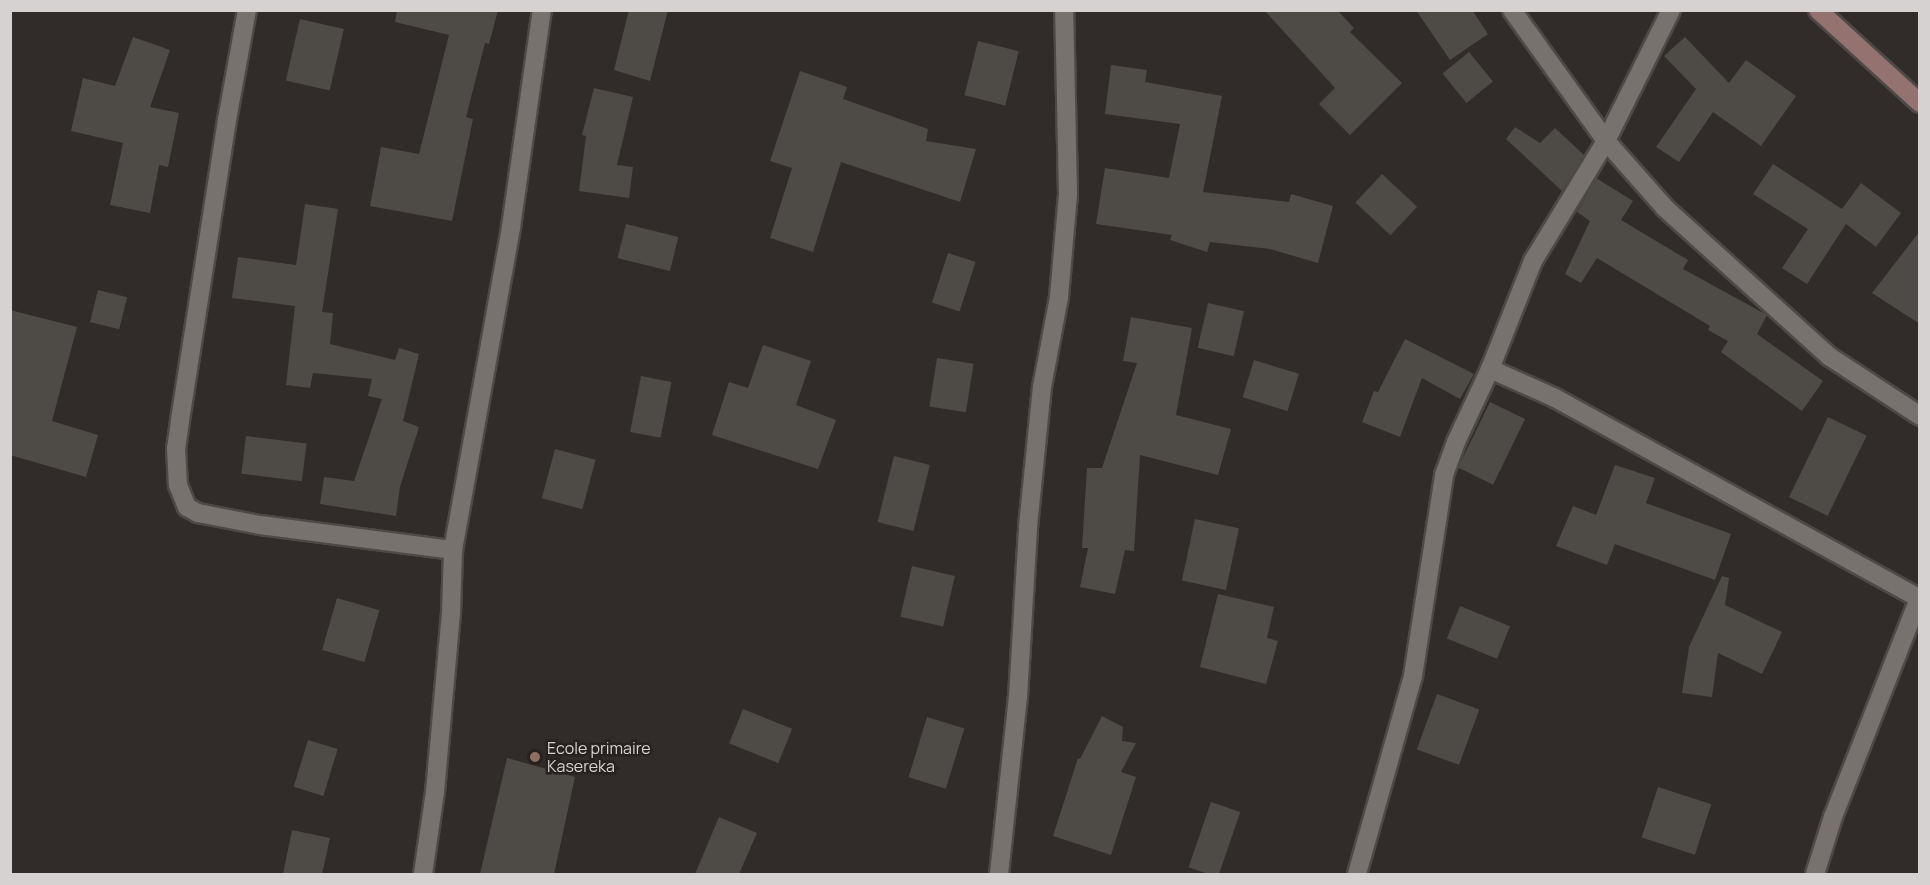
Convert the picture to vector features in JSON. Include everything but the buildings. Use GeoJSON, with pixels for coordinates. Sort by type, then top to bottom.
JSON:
{"type":"FeatureCollection","features":[{"type":"Feature","properties":{"kind":"street"},"geometry":{"type":"LineString","coordinates":[[247,10],[227,120],[176,448],[178,485],[187,507],[198,513],[260,525],[453,550]]}},
{"type":"Feature","properties":{"kind":"street"},"geometry":{"type":"LineString","coordinates":[[423,874],[439,744],[451,614],[453,550],[511,227],[542,10]]}},
{"type":"Feature","properties":{"kind":"street"},"geometry":{"type":"LineString","coordinates":[[999,874],[1018,697],[1028,527],[1042,387],[1059,297],[1068,194],[1064,10]]}},
{"type":"Feature","properties":{"kind":"street"},"geometry":{"type":"LineString","coordinates":[[1512,10],[1606,141],[1665,208],[1830,357],[1920,416]]}},
{"type":"Feature","properties":{"kind":"street"},"geometry":{"type":"LineString","coordinates":[[1357,874],[1413,676],[1444,475],[1533,261],[1606,141],[1671,10]]}},
{"type":"Feature","properties":{"kind":"street"},"geometry":{"type":"LineString","coordinates":[[1818,10],[1920,103]]}},
{"type":"Feature","properties":{"kind":"street"},"geometry":{"type":"LineString","coordinates":[[1490,369],[1555,398],[1919,597],[1841,798],[1815,874]]}},
{"type":"Feature","properties":{"kind":"place","name":"Ecole primaire Kasereka"},"geometry":{"type":"Point","coordinates":[535,757]}}]}
